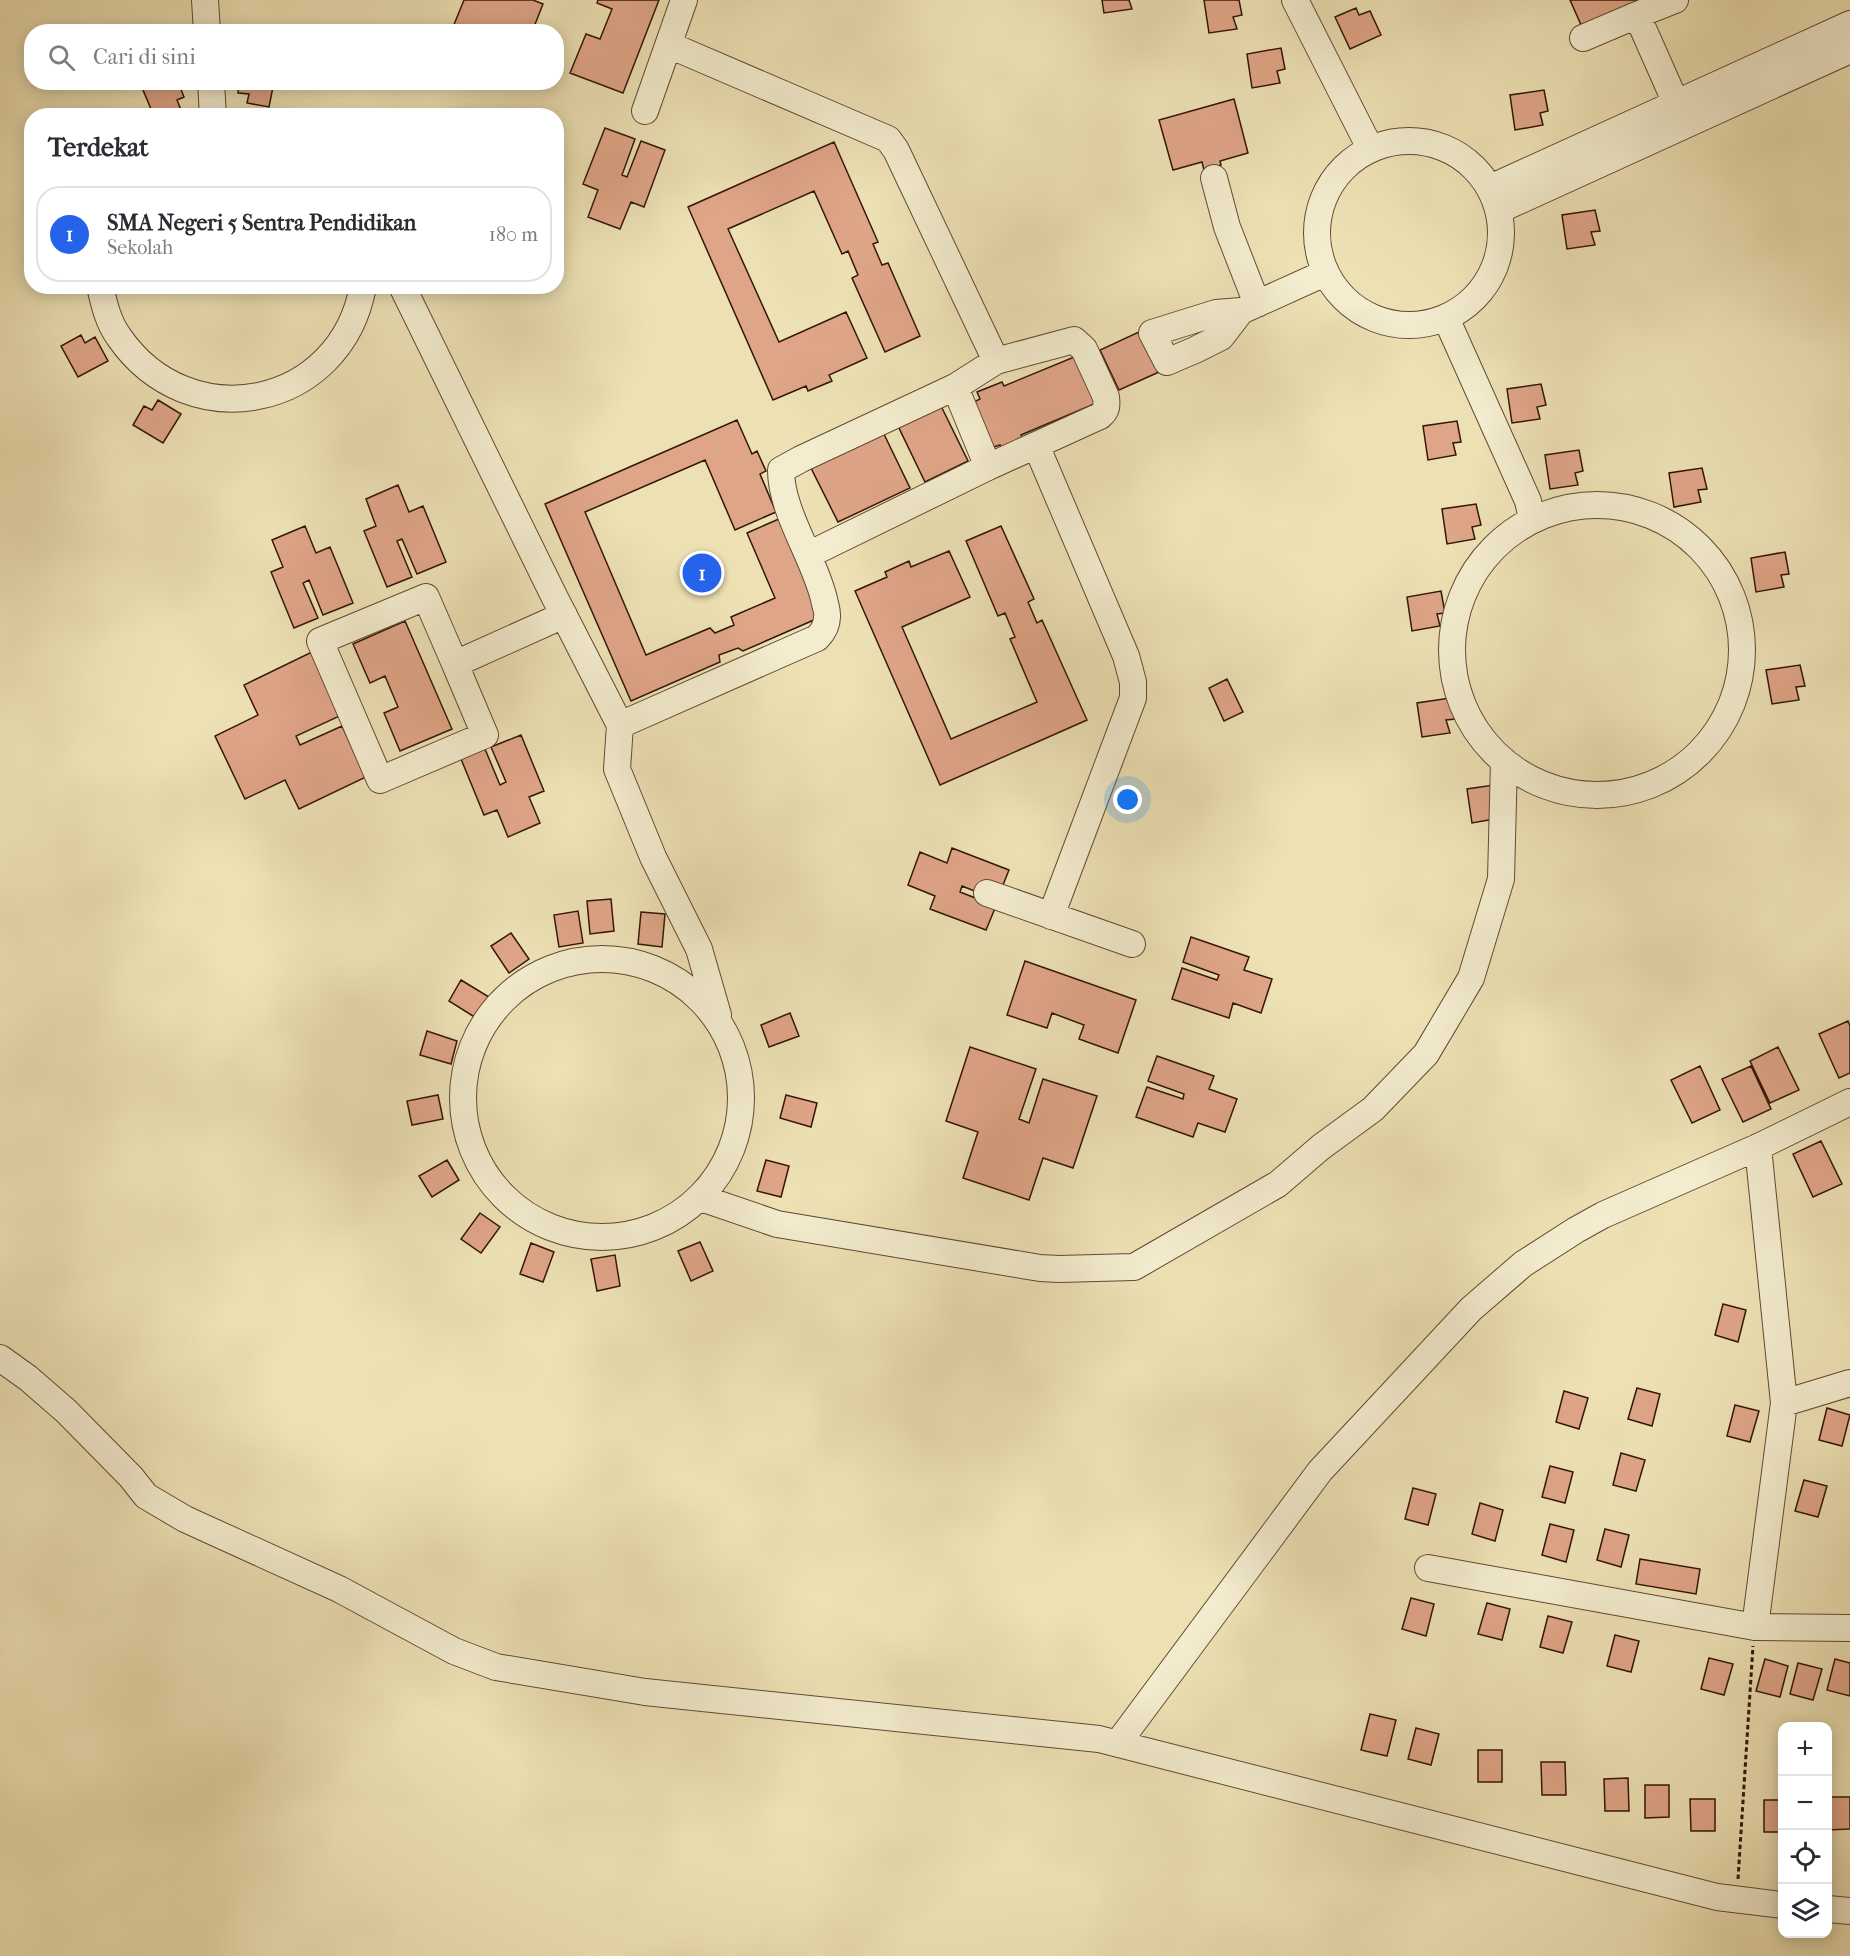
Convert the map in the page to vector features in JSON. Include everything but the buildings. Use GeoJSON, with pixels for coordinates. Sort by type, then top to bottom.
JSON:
{"type":"FeatureCollection","features":[{"type":"Feature","properties":{"kind":"street"},"geometry":{"type":"LineString","coordinates":[[205,0],[206,24]]}},
{"type":"Feature","properties":{"kind":"street"},"geometry":{"type":"LineString","coordinates":[[645,111],[684,0]]}},
{"type":"Feature","properties":{"kind":"street"},"geometry":{"type":"LineString","coordinates":[[1295,0],[1370,148]]}},
{"type":"Feature","properties":{"kind":"street"},"geometry":{"type":"LineString","coordinates":[[1583,38],[1675,0]]}},
{"type":"Feature","properties":{"kind":"street"},"geometry":{"type":"LineString","coordinates":[[1637,15],[1681,114]]}},
{"type":"Feature","properties":{"kind":"street"},"geometry":{"type":"LineString","coordinates":[[1494,199],[1681,114],[1850,24]]}},
{"type":"Feature","properties":{"kind":"street"},"geometry":{"type":"LineString","coordinates":[[669,45],[888,139],[896,150],[996,362]]}},
{"type":"Feature","properties":{"kind":"street"},"geometry":{"type":"LineString","coordinates":[[1681,114],[1850,50]]}},
{"type":"Feature","properties":{"kind":"street"},"geometry":{"type":"LineString","coordinates":[[211,90],[213,108]]}},
{"type":"Feature","properties":{"kind":"street"},"geometry":{"type":"LineString","coordinates":[[1397,141],[1424,141],[1450,150],[1473,166],[1494,199],[1502,236],[1497,262],[1486,285],[1468,304],[1446,318],[1419,326],[1390,324],[1363,314],[1341,296],[1325,273],[1317,244],[1318,214],[1328,187],[1346,164],[1370,148],[1397,141]]}},
{"type":"Feature","properties":{"kind":"street"},"geometry":{"type":"LineString","coordinates":[[1214,178],[1249,307],[1325,273]]}},
{"type":"Feature","properties":{"kind":"street"},"geometry":{"type":"LineString","coordinates":[[102,294],[105,311],[117,336],[135,358],[156,376],[181,390],[208,398],[236,400],[263,396],[290,387],[313,372],[334,353],[350,330],[362,294]]}},
{"type":"Feature","properties":{"kind":"street"},"geometry":{"type":"LineString","coordinates":[[406,294],[620,725],[617,769],[653,857],[699,949],[720,1024],[738,1068],[741,1114],[728,1160],[701,1198],[664,1224],[621,1237],[575,1236],[533,1220],[497,1191],[473,1153],[462,1108],[466,1063],[484,1021],[514,988],[556,965],[602,958],[648,966],[689,989],[720,1024]]}},
{"type":"Feature","properties":{"kind":"street"},"geometry":{"type":"LineString","coordinates":[[1446,318],[1528,501],[1532,519]]}},
{"type":"Feature","properties":{"kind":"street"},"geometry":{"type":"LineString","coordinates":[[620,725],[817,638],[825,630],[828,616],[820,585],[808,555],[781,487],[781,470],[955,387],[996,362],[1074,340],[1084,349],[1106,397],[1107,406],[1104,412],[1036,446],[988,466],[808,555]]}},
{"type":"Feature","properties":{"kind":"street"},"geometry":{"type":"LineString","coordinates":[[955,387],[988,466]]}},
{"type":"Feature","properties":{"kind":"street"},"geometry":{"type":"LineString","coordinates":[[1036,446],[1126,656],[1133,682],[1133,698],[1051,916]]}},
{"type":"Feature","properties":{"kind":"street"},"geometry":{"type":"LineString","coordinates":[[1603,504],[1638,510],[1672,525],[1701,548],[1723,577],[1737,611],[1742,647],[1739,683],[1726,718],[1706,748],[1670,778],[1626,794],[1580,796],[1535,783],[1496,756],[1468,719],[1453,675],[1452,628],[1466,584],[1494,546],[1532,519],[1566,507],[1603,504]]}},
{"type":"Feature","properties":{"kind":"street"},"geometry":{"type":"LineString","coordinates":[[426,597],[455,664],[485,735],[380,780],[320,640],[426,597]]}},
{"type":"Feature","properties":{"kind":"street"},"geometry":{"type":"LineString","coordinates":[[455,664],[564,615]]}},
{"type":"Feature","properties":{"kind":"street"},"geometry":{"type":"LineString","coordinates":[[701,1198],[777,1224],[1040,1268],[1134,1268],[1278,1185],[1321,1147],[1373,1109],[1426,1054],[1471,978],[1500,879],[1504,762]]}},
{"type":"Feature","properties":{"kind":"street"},"geometry":{"type":"LineString","coordinates":[[987,893],[1132,945]]}},
{"type":"Feature","properties":{"kind":"street"},"geometry":{"type":"LineString","coordinates":[[1118,1743],[1320,1471],[1471,1309],[1523,1264],[1603,1215],[1758,1147],[1850,1102]]}},
{"type":"Feature","properties":{"kind":"street"},"geometry":{"type":"LineString","coordinates":[[1755,1627],[1784,1403],[1758,1147]]}},
{"type":"Feature","properties":{"kind":"street"},"geometry":{"type":"LineString","coordinates":[[0,1359],[28,1378],[66,1411],[131,1477],[146,1496],[185,1519],[339,1589],[454,1651],[496,1667],[645,1692],[1099,1739],[1717,1897],[1778,1905]]}},
{"type":"Feature","properties":{"kind":"street"},"geometry":{"type":"LineString","coordinates":[[1784,1403],[1850,1383]]}},
{"type":"Feature","properties":{"kind":"street"},"geometry":{"type":"LineString","coordinates":[[1428,1568],[1755,1627],[1850,1628]]}},
{"type":"Feature","properties":{"kind":"street"},"geometry":{"type":"LineString","coordinates":[[1832,1909],[1850,1911]]}},
{"type":"Feature","properties":{"kind":"path"},"geometry":{"type":"LineString","coordinates":[[1737,1901],[1755,1627]]}},
{"type":"Feature","properties":{"kind":"place","name":"SMA Negeri 5 Sentra Pendidikan"},"geometry":{"type":"Point","coordinates":[702,573]}}]}
